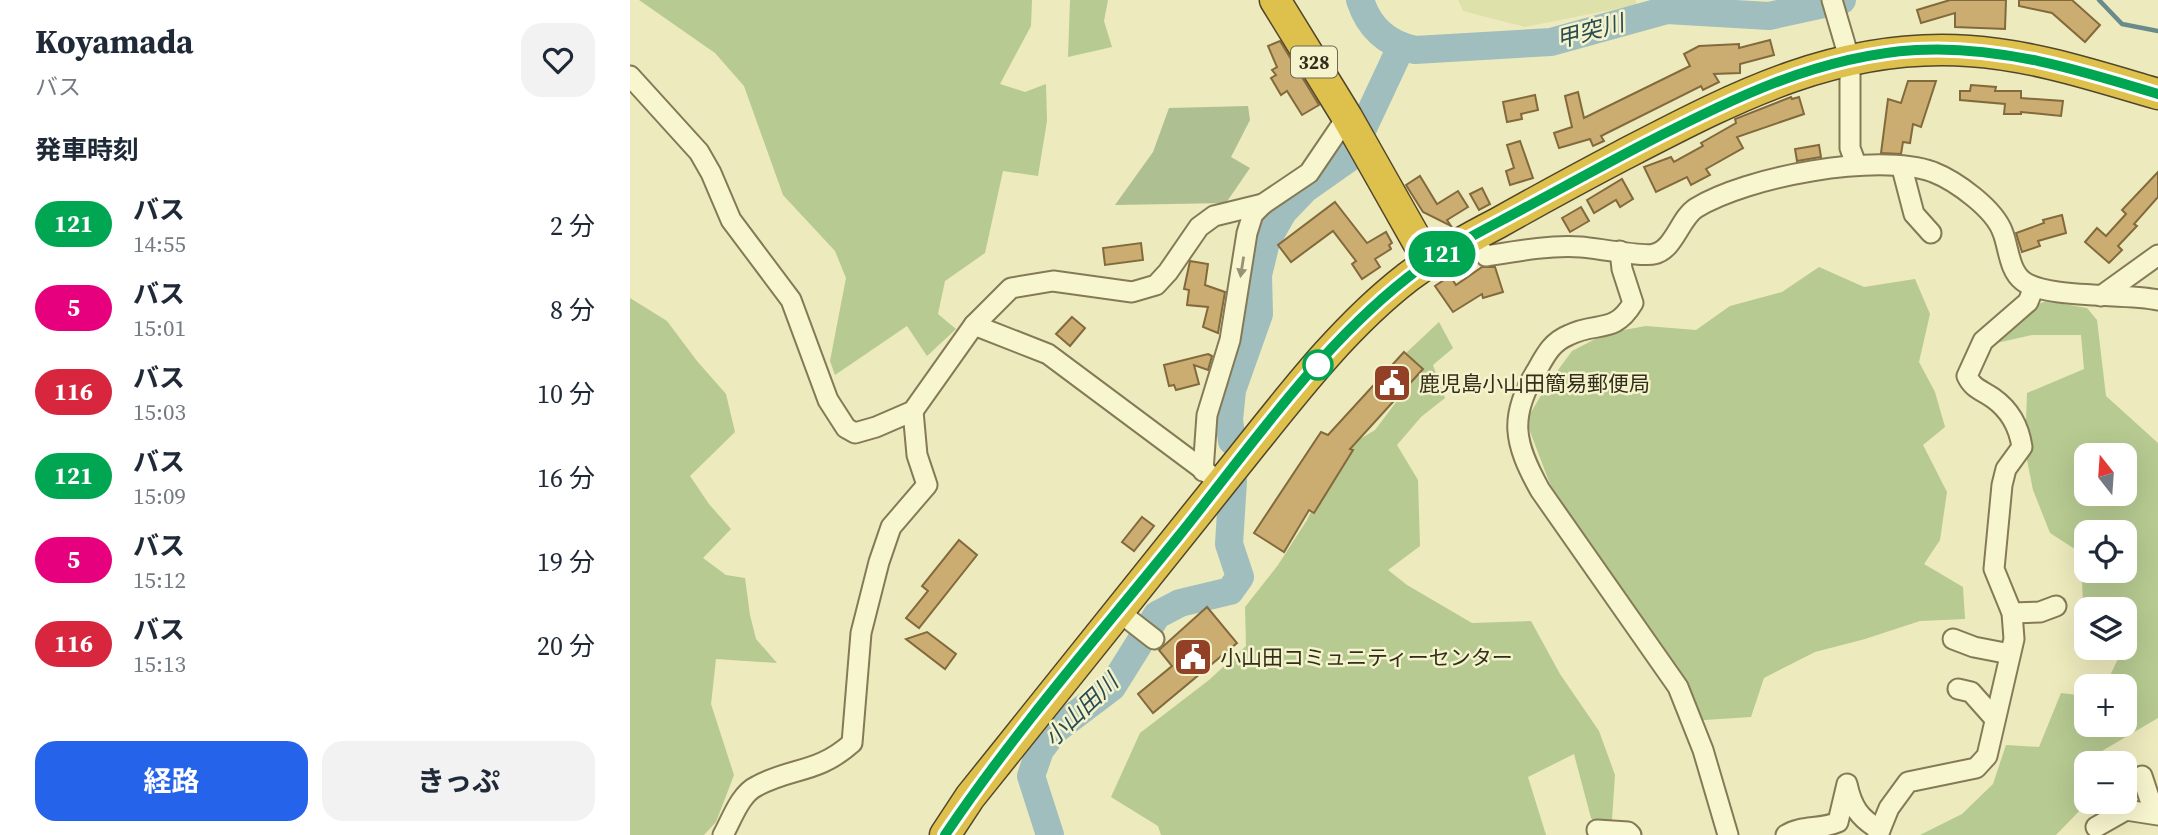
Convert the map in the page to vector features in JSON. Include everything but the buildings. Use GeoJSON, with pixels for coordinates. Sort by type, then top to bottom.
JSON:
{"type":"FeatureCollection","features":[{"type":"Feature","properties":{"kind":"highway","name":"328"},"geometry":{"type":"LineString","coordinates":[[1275,0],[1354,130],[1429,262]]}},
{"type":"Feature","properties":{"kind":"highway"},"geometry":{"type":"LineString","coordinates":[[945,835],[970,797],[1118,611],[1212,477],[1339,341],[1390,293],[1429,262],[1728,100],[1782,78],[1850,61],[1918,50],[1969,51],[2047,63],[2158,94]]}},
{"type":"Feature","properties":{"kind":"street"},"geometry":{"type":"LineString","coordinates":[[1832,0],[1850,61],[1850,148],[1856,164]]}},
{"type":"Feature","properties":{"kind":"street"},"geometry":{"type":"LineString","coordinates":[[630,76],[699,152],[712,173],[731,220],[791,300],[828,400],[846,428],[855,433],[864,432],[913,411],[974,325],[1011,288],[1052,281],[1118,291],[1146,289],[1156,285],[1168,272],[1199,226],[1214,216],[1263,204]]}},
{"type":"Feature","properties":{"kind":"street"},"geometry":{"type":"LineString","coordinates":[[1212,477],[1207,415],[1230,340],[1247,233],[1253,214],[1263,204],[1309,173],[1354,130]]}},
{"type":"Feature","properties":{"kind":"street"},"geometry":{"type":"LineString","coordinates":[[1470,238],[1486,256],[1534,248],[1578,247],[1654,254],[1666,247],[1695,209],[1758,183],[1856,164],[1902,167],[1932,172],[1967,192],[1995,216],[2003,231],[2014,270],[2022,280],[2034,287],[2158,300]]}},
{"type":"Feature","properties":{"kind":"street"},"geometry":{"type":"LineString","coordinates":[[1902,167],[1914,214],[1931,233]]}},
{"type":"Feature","properties":{"kind":"street"},"geometry":{"type":"LineString","coordinates":[[1906,221],[1909,200]]}},
{"type":"Feature","properties":{"kind":"street"},"geometry":{"type":"LineString","coordinates":[[1620,251],[1622,269],[1633,303],[1624,318],[1603,327],[1571,333],[1553,343],[1521,395],[1517,439],[1524,462],[1539,491],[1678,687],[1703,750],[1728,835]]}},
{"type":"Feature","properties":{"kind":"street"},"geometry":{"type":"LineString","coordinates":[[2101,296],[2158,255]]}},
{"type":"Feature","properties":{"kind":"street"},"geometry":{"type":"LineString","coordinates":[[1786,835],[1793,830],[1826,828],[1838,822],[1847,783],[1852,805],[1862,819],[1879,832],[1889,808],[1909,782],[1976,768],[1987,756],[2014,639],[2012,613],[1994,569],[2002,485],[2006,468],[2022,447],[2020,431],[2009,414],[1994,398],[1971,386],[1967,376],[1983,341],[2028,302],[2034,287]]}},
{"type":"Feature","properties":{"kind":"street"},"geometry":{"type":"LineString","coordinates":[[974,325],[1048,354],[1212,477]]}},
{"type":"Feature","properties":{"kind":"street"},"geometry":{"type":"LineString","coordinates":[[723,835],[743,799],[756,786],[828,762],[852,743],[862,633],[879,562],[891,527],[927,485],[917,455],[913,411]]}},
{"type":"Feature","properties":{"kind":"street"},"geometry":{"type":"LineString","coordinates":[[2012,613],[2040,612],[2056,606]]}},
{"type":"Feature","properties":{"kind":"street"},"geometry":{"type":"LineString","coordinates":[[1118,611],[1154,639]]}},
{"type":"Feature","properties":{"kind":"street"},"geometry":{"type":"LineString","coordinates":[[1953,639],[1974,647],[2010,654]]}},
{"type":"Feature","properties":{"kind":"street"},"geometry":{"type":"LineString","coordinates":[[1958,689],[1971,692],[1996,719]]}},
{"type":"Feature","properties":{"kind":"street"},"geometry":{"type":"LineString","coordinates":[[2096,827],[2126,810],[2156,813],[2142,776]]}},
{"type":"Feature","properties":{"kind":"street"},"geometry":{"type":"LineString","coordinates":[[1597,830],[1628,832],[1630,835]]}},
{"type":"Feature","properties":{"kind":"green space"},"geometry":{"type":"Polygon","coordinates":[[[639,0],[1032,0],[1031,26],[1000,84],[1025,92],[1046,84],[1047,121],[1038,176],[1003,171],[985,253],[945,281],[938,314],[956,329],[927,356],[907,326],[835,375],[830,361],[846,278],[835,251],[783,195],[744,86],[715,53],[639,0]]]}},
{"type":"Feature","properties":{"kind":"green space"},"geometry":{"type":"Polygon","coordinates":[[[1070,0],[1108,0],[1104,21],[1112,47],[1068,57],[1070,0]]]}},
{"type":"Feature","properties":{"kind":"green space"},"geometry":{"type":"Polygon","coordinates":[[[1458,0],[1636,0],[1636,5],[1525,27],[1463,11],[1458,0]]]}},
{"type":"Feature","properties":{"kind":"green space"},"geometry":{"type":"Polygon","coordinates":[[[1248,106],[1250,120],[1231,157],[1250,168],[1226,203],[1115,205],[1153,152],[1169,108],[1248,106]]]}},
{"type":"Feature","properties":{"kind":"green space"},"geometry":{"type":"Polygon","coordinates":[[[1819,267],[1864,287],[1915,279],[1930,314],[1919,362],[1935,392],[1945,427],[1923,445],[1947,492],[1940,540],[1924,564],[1963,587],[1965,619],[1920,621],[1815,652],[1764,678],[1751,717],[1689,721],[1553,492],[1526,421],[1547,385],[1572,351],[1607,333],[1646,326],[1696,330],[1730,306],[1782,292],[1819,267]]]}},
{"type":"Feature","properties":{"kind":"green space"},"geometry":{"type":"Polygon","coordinates":[[[630,298],[667,321],[726,394],[735,432],[690,476],[709,504],[731,529],[703,558],[726,575],[745,578],[756,639],[777,663],[716,659],[711,704],[734,775],[716,822],[704,835],[630,835],[630,298]]]}},
{"type":"Feature","properties":{"kind":"green space"},"geometry":{"type":"Polygon","coordinates":[[[2046,301],[2087,308],[2097,320],[2106,396],[2158,443],[2158,718],[2137,730],[2137,674],[2111,674],[2117,660],[2137,660],[2137,597],[2083,597],[2082,583],[2137,583],[2137,520],[2074,520],[2074,548],[2050,533],[2033,490],[2025,450],[2027,393],[2084,369],[2081,335],[2032,335],[1992,344],[2021,311],[2046,301]]]}},
{"type":"Feature","properties":{"kind":"green space"},"geometry":{"type":"Polygon","coordinates":[[[1439,322],[1453,348],[1433,365],[1445,398],[1421,417],[1397,445],[1418,480],[1420,546],[1388,570],[1407,585],[1472,623],[1531,621],[1560,674],[1599,731],[1615,775],[1611,835],[1605,835],[1591,818],[1574,754],[1528,777],[1546,835],[1161,835],[1158,826],[1111,797],[1140,733],[1209,680],[1246,646],[1245,607],[1278,565],[1307,520],[1340,451],[1375,430],[1400,397],[1406,353],[1439,322]]]}},
{"type":"Feature","properties":{"kind":"green space"},"geometry":{"type":"Polygon","coordinates":[[[2061,693],[2074,695],[2074,737],[2126,737],[2102,751],[2074,751],[2074,814],[2076,814],[2056,835],[1920,835],[1962,814],[1993,784],[2006,745],[2039,747],[2061,693]]]}},
{"type":"Feature","properties":{"kind":"waterway","name":"甲突川"},"geometry":{"type":"LineString","coordinates":[[1360,0],[1368,19],[1380,33],[1396,44],[1415,50],[1551,42],[1667,10],[1769,16],[1842,0]]}},
{"type":"Feature","properties":{"kind":"waterway"},"geometry":{"type":"LineString","coordinates":[[2099,0],[2122,24],[2158,31]]}},
{"type":"Feature","properties":{"kind":"waterway","name":"小山田川"},"geometry":{"type":"LineString","coordinates":[[1232,441],[1229,420],[1232,390],[1259,314],[1258,275],[1266,242],[1283,212],[1305,189],[1349,158],[1401,47]]}},
{"type":"Feature","properties":{"kind":"waterway","name":"小山田川"},"geometry":{"type":"LineString","coordinates":[[1050,835],[1031,776],[1040,750],[1055,730],[1112,687],[1157,615],[1180,603],[1230,591],[1240,577],[1229,544],[1233,481]]}},
{"type":"Feature","properties":{"kind":"bus line","name":"121"},"geometry":{"type":"LineString","coordinates":[[945,835],[970,797],[1325,357],[1375,306],[1429,262],[1570,183],[1728,100],[1782,78],[1835,64],[1918,50],[1969,51],[2047,63],[2158,94]]}},
{"type":"Feature","properties":{"kind":"place","name":"鹿児島小山田簡易郵便局"},"geometry":{"type":"Point","coordinates":[1392,383]}},
{"type":"Feature","properties":{"kind":"place","name":"小山田コミュニティーセンター"},"geometry":{"type":"Point","coordinates":[1193,657]}}]}
